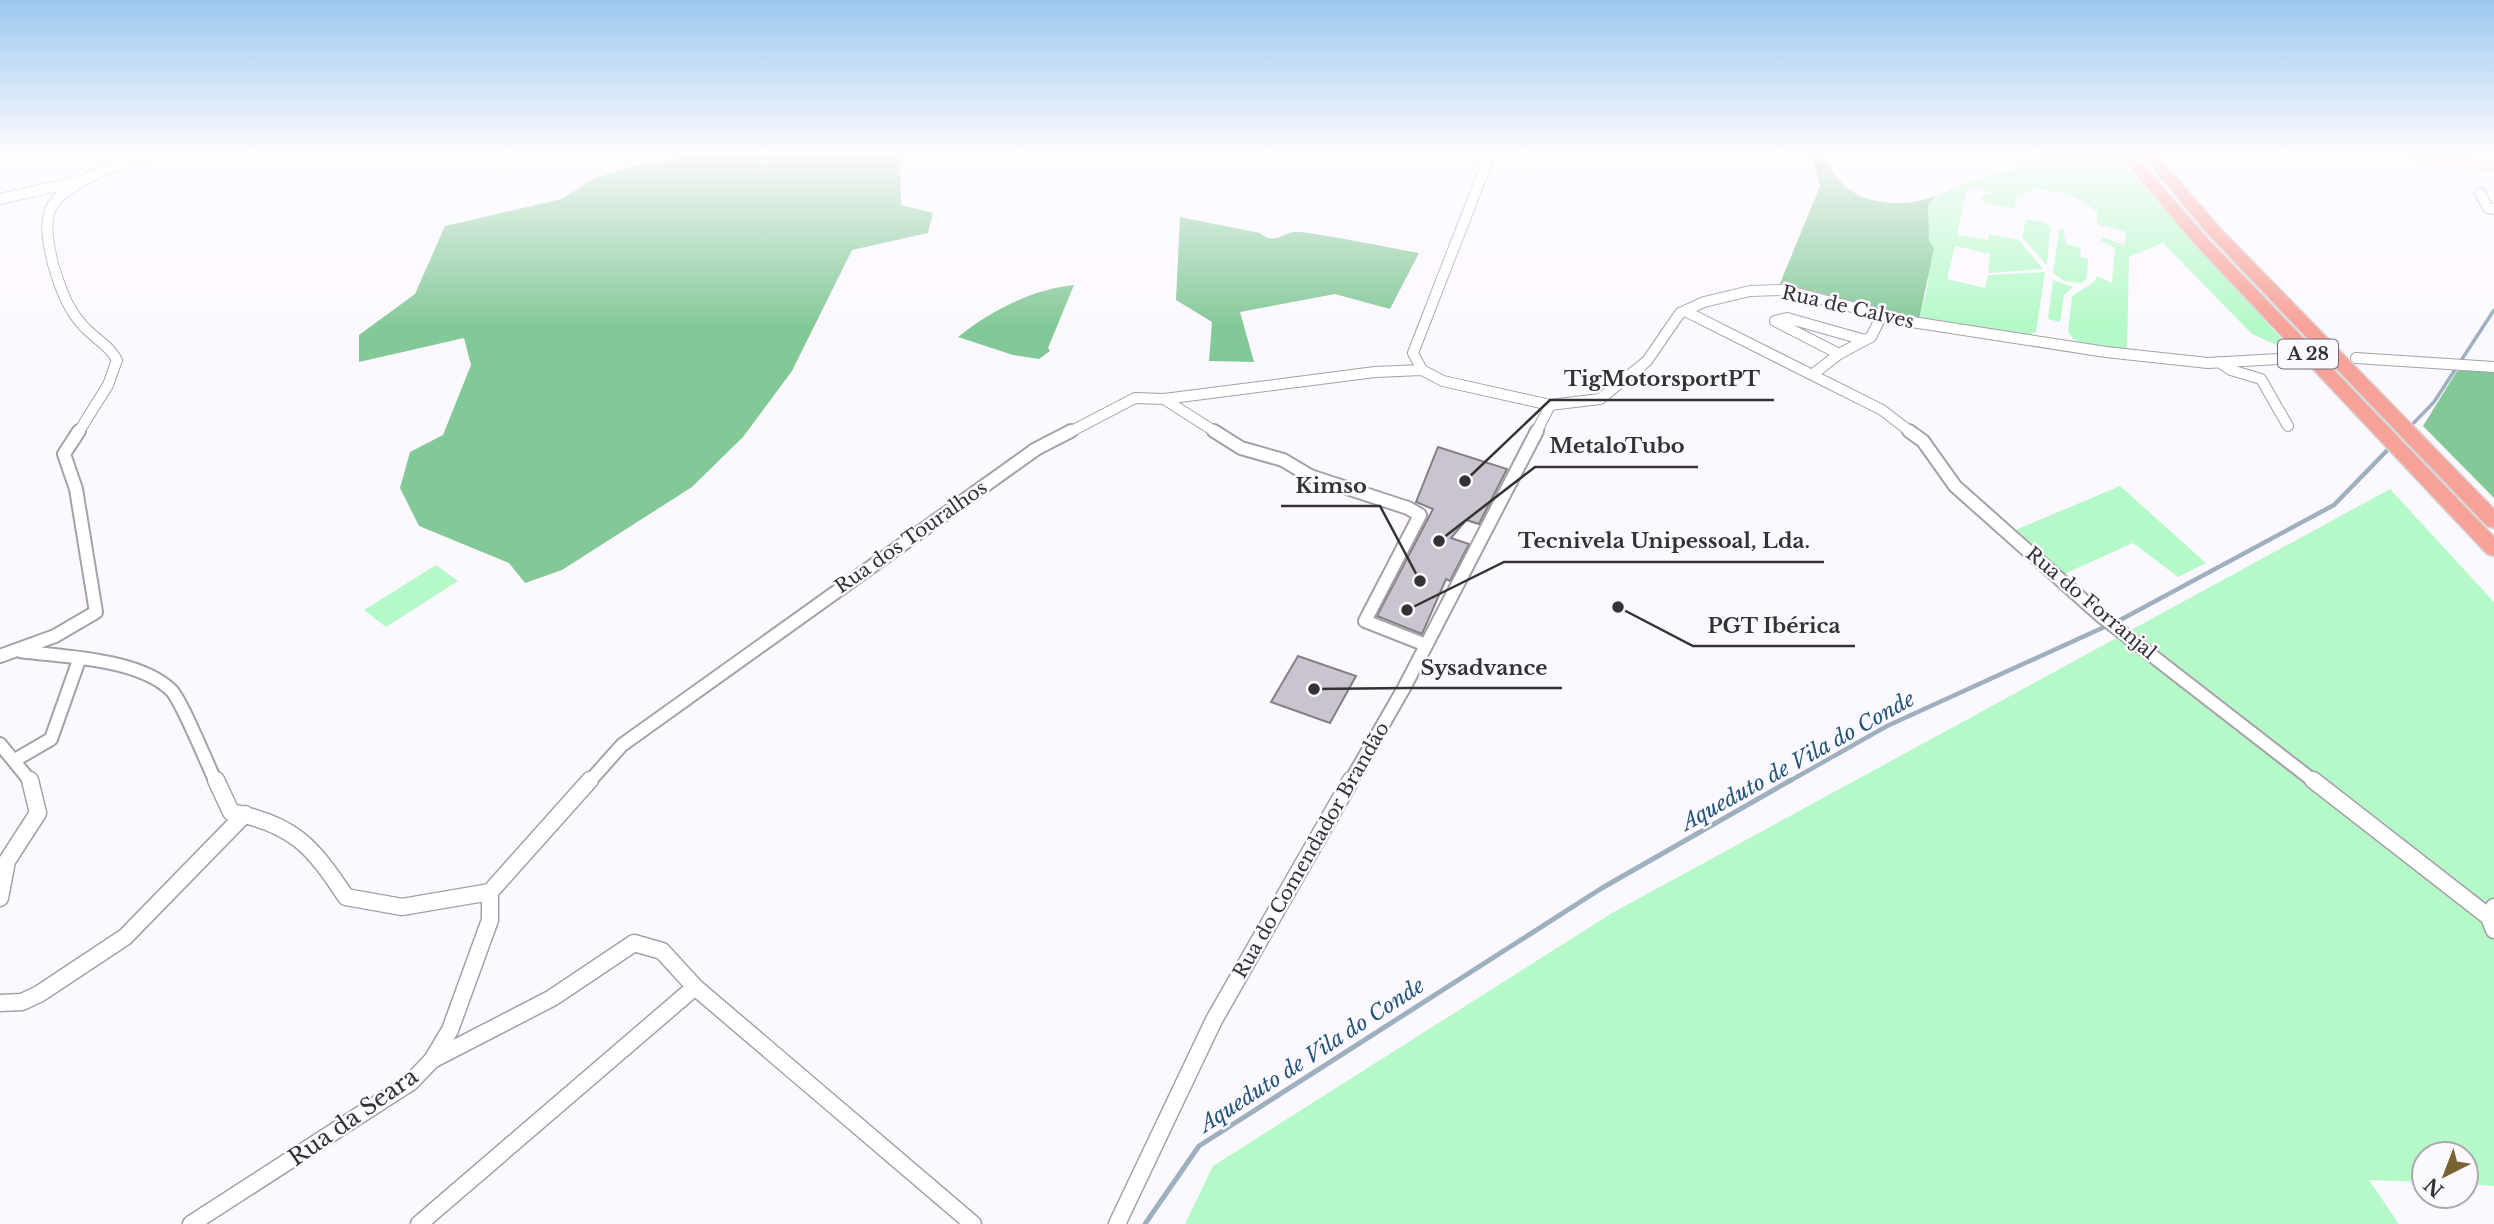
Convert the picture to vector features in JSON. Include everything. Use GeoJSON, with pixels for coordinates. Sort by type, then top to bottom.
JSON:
{"type":"FeatureCollection","features":[{"type":"Feature","properties":{"kind":"highway","name":"A 28"},"geometry":{"type":"LineString","coordinates":[[2176,212],[2494,549]]}},
{"type":"Feature","properties":{"kind":"highway","name":"A 28"},"geometry":{"type":"LineString","coordinates":[[2198,212],[2494,521]]}},
{"type":"Feature","properties":{"kind":"street"},"geometry":{"type":"LineString","coordinates":[[0,656],[19,651],[89,619],[96,612],[76,489],[64,454],[108,385],[117,360],[114,352],[80,322],[62,294],[51,261],[49,217],[52,212]]}},
{"type":"Feature","properties":{"kind":"street"},"geometry":{"type":"LineString","coordinates":[[1468,212],[1413,353],[1422,370],[1443,381],[1550,405],[1600,399],[1647,361],[1685,311]]}},
{"type":"Feature","properties":{"kind":"street","name":"Rua de Calves"},"geometry":{"type":"LineString","coordinates":[[1685,311],[1704,302],[1749,291],[1784,290],[1912,322],[2106,352],[2220,362],[2299,358]]}},
{"type":"Feature","properties":{"kind":"street","name":"Rua do Forranjal"},"geometry":{"type":"LineString","coordinates":[[1685,311],[1882,410],[1923,442],[1955,486],[2101,616],[2492,918]]}},
{"type":"Feature","properties":{"kind":"street"},"geometry":{"type":"LineString","coordinates":[[1812,375],[1839,354],[1871,337],[1882,314]]}},
{"type":"Feature","properties":{"kind":"street"},"geometry":{"type":"LineString","coordinates":[[1839,354],[1775,321],[1787,318],[1865,341]]}},
{"type":"Feature","properties":{"kind":"street"},"geometry":{"type":"LineString","coordinates":[[2357,358],[2494,367]]}},
{"type":"Feature","properties":{"kind":"street"},"geometry":{"type":"LineString","coordinates":[[2220,362],[2231,370],[2261,379],[2288,426]]}},
{"type":"Feature","properties":{"kind":"street","name":"Rua dos Touralhos"},"geometry":{"type":"LineString","coordinates":[[490,892],[622,745],[1036,449],[1135,398],[1164,399],[1374,372],[1422,370]]}},
{"type":"Feature","properties":{"kind":"street"},"geometry":{"type":"LineString","coordinates":[[1164,399],[1241,448],[1283,460],[1310,476],[1420,514],[1365,621],[1426,645]]}},
{"type":"Feature","properties":{"kind":"street","name":"Rua do Comendador Brandão"},"geometry":{"type":"LineString","coordinates":[[1117,1224],[1214,1020],[1426,645],[1550,405]]}},
{"type":"Feature","properties":{"kind":"street"},"geometry":{"type":"LineString","coordinates":[[19,651],[131,670],[158,679],[172,691],[231,812],[292,830],[312,846],[346,897],[402,907],[490,892]]}},
{"type":"Feature","properties":{"kind":"street"},"geometry":{"type":"LineString","coordinates":[[15,760],[51,739],[79,660]]}},
{"type":"Feature","properties":{"kind":"street"},"geometry":{"type":"LineString","coordinates":[[0,744],[30,779],[38,813],[8,861],[0,898]]}},
{"type":"Feature","properties":{"kind":"street"},"geometry":{"type":"LineString","coordinates":[[0,1003],[22,1002],[39,994],[125,937],[245,814]]}},
{"type":"Feature","properties":{"kind":"street","name":"Rua da Seara"},"geometry":{"type":"LineString","coordinates":[[191,1224],[411,1082],[432,1060],[450,1030],[490,920],[490,892]]}},
{"type":"Feature","properties":{"kind":"street"},"geometry":{"type":"LineString","coordinates":[[432,1060],[552,998],[634,943],[647,943],[668,955],[695,986],[973,1224]]}},
{"type":"Feature","properties":{"kind":"street"},"geometry":{"type":"LineString","coordinates":[[418,1224],[695,986]]}},
{"type":"Feature","properties":{"kind":"green space"},"geometry":{"type":"Polygon","coordinates":[[[505,212],[933,213],[928,233],[852,250],[792,371],[743,437],[692,487],[562,570],[525,583],[509,563],[419,526],[400,488],[410,452],[443,435],[471,365],[464,338],[359,362],[359,335],[415,294],[445,226],[505,212]]]}},
{"type":"Feature","properties":{"kind":"green space"},"geometry":{"type":"Polygon","coordinates":[[[1809,212],[1928,212],[1929,242],[1934,248],[1919,320],[1817,292],[1779,286],[1809,212]]]}},
{"type":"Feature","properties":{"kind":"green space"},"geometry":{"type":"Polygon","coordinates":[[[1928,212],[1962,212],[1957,235],[1988,240],[1989,234],[2019,240],[2043,269],[1988,273],[1990,254],[1955,246],[1947,279],[1985,288],[1988,275],[2045,272],[2036,332],[2028,335],[1919,320],[1928,285],[1928,212]]]}},
{"type":"Feature","properties":{"kind":"green space"},"geometry":{"type":"Polygon","coordinates":[[[2097,212],[2167,212],[2294,353],[2252,334],[2163,243],[2129,257],[2127,350],[2095,347],[2079,342],[2068,332],[2072,296],[2094,282],[2097,276],[2112,283],[2115,248],[2101,241],[2102,237],[2124,245],[2126,232],[2097,224],[2097,212]]]}},
{"type":"Feature","properties":{"kind":"green space"},"geometry":{"type":"Polygon","coordinates":[[[1180,217],[1260,233],[1271,238],[1300,232],[1419,253],[1390,309],[1335,294],[1240,312],[1254,362],[1209,361],[1212,322],[1176,300],[1180,217]]]}},
{"type":"Feature","properties":{"kind":"green space"},"geometry":{"type":"Polygon","coordinates":[[[2026,220],[2041,221],[2050,227],[2047,266],[2022,237],[2026,220]]]}},
{"type":"Feature","properties":{"kind":"green space"},"geometry":{"type":"Polygon","coordinates":[[[2063,228],[2066,244],[2081,248],[2080,257],[2088,259],[2087,278],[2081,283],[2064,281],[2053,273],[2059,230],[2063,228]]]}},
{"type":"Feature","properties":{"kind":"green space"},"geometry":{"type":"Polygon","coordinates":[[[2053,280],[2073,287],[2064,295],[2060,322],[2048,319],[2053,280]]]}},
{"type":"Feature","properties":{"kind":"green space"},"geometry":{"type":"Polygon","coordinates":[[[1074,285],[1048,348],[1050,351],[1039,359],[1013,355],[958,337],[984,318],[1028,296],[1074,285]]]}},
{"type":"Feature","properties":{"kind":"green space"},"geometry":{"type":"Polygon","coordinates":[[[2494,370],[2494,498],[2423,426],[2457,371],[2494,370]]]}},
{"type":"Feature","properties":{"kind":"green space"},"geometry":{"type":"Polygon","coordinates":[[[2120,486],[2206,563],[2178,577],[2133,543],[2062,575],[2013,531],[2120,486]]]}},
{"type":"Feature","properties":{"kind":"green space"},"geometry":{"type":"Polygon","coordinates":[[[2390,489],[2494,602],[2494,1186],[2480,1185],[2480,1140],[2410,1140],[2410,1181],[2369,1180],[2399,1224],[1185,1224],[1213,1166],[1612,913],[2390,489]]]}},
{"type":"Feature","properties":{"kind":"green space"},"geometry":{"type":"Polygon","coordinates":[[[436,565],[458,581],[386,627],[364,610],[436,565]]]}},
{"type":"Feature","properties":{"kind":"building"},"geometry":{"type":"Polygon","coordinates":[[[1438,447],[1507,469],[1479,524],[1466,520],[1451,538],[1469,544],[1450,581],[1446,579],[1422,634],[1377,616],[1433,509],[1416,502],[1438,447]]]}},
{"type":"Feature","properties":{"kind":"building"},"geometry":{"type":"Polygon","coordinates":[[[1298,656],[1356,676],[1330,723],[1271,702],[1298,656]]]}},
{"type":"Feature","properties":{"kind":"waterway","name":"Aqueduto de Vila do Conde"},"geometry":{"type":"LineString","coordinates":[[2404,433],[2434,402],[2494,310]]}},
{"type":"Feature","properties":{"kind":"waterway","name":"Aqueduto de Vila do Conde"},"geometry":{"type":"LineString","coordinates":[[1788,782],[1887,726],[2122,619],[2334,505],[2406,431]]}},
{"type":"Feature","properties":{"kind":"waterway","name":"Aqueduto de Vila do Conde"},"geometry":{"type":"LineString","coordinates":[[1145,1224],[1199,1146],[1602,888],[1791,780]]}},
{"type":"Feature","properties":{"kind":"place","name":"TigMotorsportPT"},"geometry":{"type":"Point","coordinates":[1465,481]}},
{"type":"Feature","properties":{"kind":"place","name":"MetaloTubo"},"geometry":{"type":"Point","coordinates":[1439,541]}},
{"type":"Feature","properties":{"kind":"place","name":"Kimso"},"geometry":{"type":"Point","coordinates":[1420,581]}},
{"type":"Feature","properties":{"kind":"place","name":"PGT Ibérica"},"geometry":{"type":"Point","coordinates":[1618,607]}},
{"type":"Feature","properties":{"kind":"place","name":"Tecnivela Unipessoal, Lda."},"geometry":{"type":"Point","coordinates":[1407,610]}},
{"type":"Feature","properties":{"kind":"place","name":"Sysadvance"},"geometry":{"type":"Point","coordinates":[1314,689]}}]}
